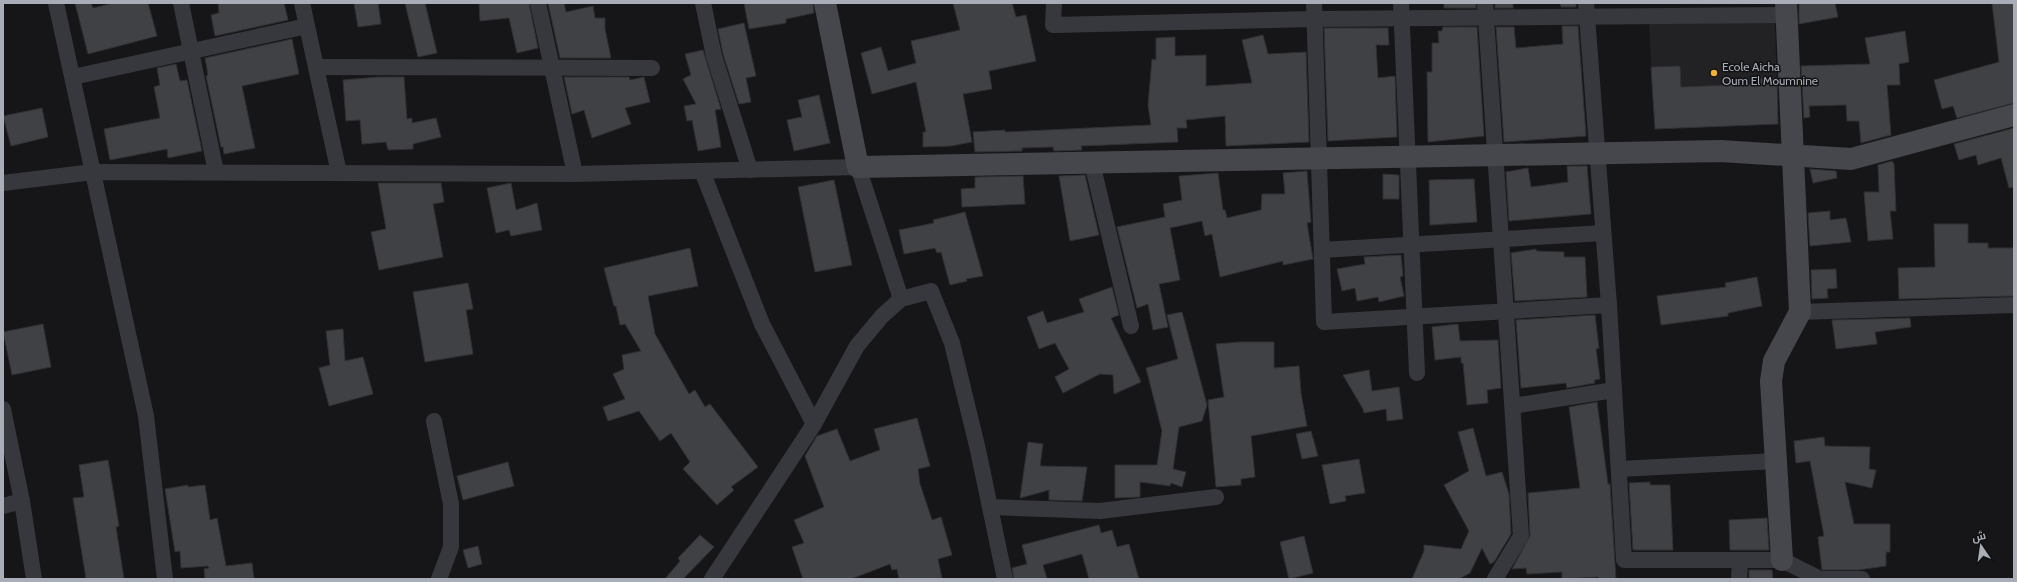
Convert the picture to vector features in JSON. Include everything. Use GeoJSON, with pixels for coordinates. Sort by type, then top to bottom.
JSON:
{"type":"FeatureCollection","features":[{"type":"Feature","properties":{"kind":"street"},"geometry":{"type":"LineString","coordinates":[[56,3],[146,416],[165,579]]}},
{"type":"Feature","properties":{"kind":"street"},"geometry":{"type":"LineString","coordinates":[[181,3],[216,172]]}},
{"type":"Feature","properties":{"kind":"street"},"geometry":{"type":"LineString","coordinates":[[302,3],[339,173]]}},
{"type":"Feature","properties":{"kind":"street"},"geometry":{"type":"LineString","coordinates":[[538,3],[576,174]]}},
{"type":"Feature","properties":{"kind":"street"},"geometry":{"type":"LineString","coordinates":[[703,3],[714,56],[750,170]]}},
{"type":"Feature","properties":{"kind":"street"},"geometry":{"type":"LineString","coordinates":[[825,3],[858,167],[901,299]]}},
{"type":"Feature","properties":{"kind":"street"},"geometry":{"type":"LineString","coordinates":[[1054,3],[1053,25],[1315,20],[1402,11],[1786,9],[1800,312],[1774,361],[1771,381],[1782,560]]}},
{"type":"Feature","properties":{"kind":"street"},"geometry":{"type":"LineString","coordinates":[[1314,3],[1324,322],[1609,304]]}},
{"type":"Feature","properties":{"kind":"street"},"geometry":{"type":"LineString","coordinates":[[1485,10],[1521,536],[1495,579]]}},
{"type":"Feature","properties":{"kind":"street"},"geometry":{"type":"LineString","coordinates":[[1587,10],[1609,304],[1624,560],[1782,560],[1820,579],[1862,579]]}},
{"type":"Feature","properties":{"kind":"street"},"geometry":{"type":"LineString","coordinates":[[1402,11],[1417,373]]}},
{"type":"Feature","properties":{"kind":"street"},"geometry":{"type":"LineString","coordinates":[[73,77],[190,50],[307,26]]}},
{"type":"Feature","properties":{"kind":"street"},"geometry":{"type":"LineString","coordinates":[[316,67],[552,66],[652,68]]}},
{"type":"Feature","properties":{"kind":"street"},"geometry":{"type":"LineString","coordinates":[[3,183],[93,172],[576,174],[858,167],[1720,151],[1851,159],[2014,115]]}},
{"type":"Feature","properties":{"kind":"street"},"geometry":{"type":"LineString","coordinates":[[1092,163],[1131,326]]}},
{"type":"Feature","properties":{"kind":"street"},"geometry":{"type":"LineString","coordinates":[[702,171],[762,324],[814,424]]}},
{"type":"Feature","properties":{"kind":"street"},"geometry":{"type":"LineString","coordinates":[[1322,250],[1604,233]]}},
{"type":"Feature","properties":{"kind":"street"},"geometry":{"type":"LineString","coordinates":[[712,579],[814,424],[857,346],[882,316],[901,299],[931,291],[952,343],[1005,579]]}},
{"type":"Feature","properties":{"kind":"street"},"geometry":{"type":"LineString","coordinates":[[1800,312],[2014,305]]}},
{"type":"Feature","properties":{"kind":"street"},"geometry":{"type":"LineString","coordinates":[[1512,406],[1614,390]]}},
{"type":"Feature","properties":{"kind":"street"},"geometry":{"type":"LineString","coordinates":[[3,409],[22,501],[34,579]]}},
{"type":"Feature","properties":{"kind":"street"},"geometry":{"type":"LineString","coordinates":[[434,422],[451,504],[451,547],[439,579]]}},
{"type":"Feature","properties":{"kind":"street"},"geometry":{"type":"LineString","coordinates":[[1619,469],[1776,461]]}},
{"type":"Feature","properties":{"kind":"street"},"geometry":{"type":"LineString","coordinates":[[990,507],[1100,511],[1216,497]]}},
{"type":"Feature","properties":{"kind":"street"},"geometry":{"type":"LineString","coordinates":[[3,506],[22,501]]}},
{"type":"Feature","properties":{"kind":"street"},"geometry":{"type":"LineString","coordinates":[[1739,579],[1740,560]]}},
{"type":"Feature","properties":{"kind":"shaded area","name":"Ecole Aicha Oum El Moumnine"},"geometry":{"type":"Polygon","coordinates":[[[1775,21],[1778,124],[1655,129],[1649,23],[1775,21]]]}},
{"type":"Feature","properties":{"kind":"building"},"geometry":{"type":"Polygon","coordinates":[[[75,3],[91,3],[93,8],[114,3],[148,3],[157,36],[88,54],[75,3]]]}},
{"type":"Feature","properties":{"kind":"building"},"geometry":{"type":"Polygon","coordinates":[[[218,3],[284,3],[288,20],[215,36],[211,15],[219,13],[218,3]]]}},
{"type":"Feature","properties":{"kind":"building"},"geometry":{"type":"Polygon","coordinates":[[[354,3],[378,3],[381,24],[358,27],[354,3]]]}},
{"type":"Feature","properties":{"kind":"building"},"geometry":{"type":"Polygon","coordinates":[[[405,3],[425,3],[437,53],[418,57],[405,3]]]}},
{"type":"Feature","properties":{"kind":"building"},"geometry":{"type":"Polygon","coordinates":[[[479,3],[529,3],[538,48],[517,53],[509,18],[480,21],[479,3]]]}},
{"type":"Feature","properties":{"kind":"building"},"geometry":{"type":"Polygon","coordinates":[[[548,3],[564,3],[566,12],[593,6],[595,18],[605,18],[605,29],[611,58],[560,58],[548,3]]]}},
{"type":"Feature","properties":{"kind":"building"},"geometry":{"type":"Polygon","coordinates":[[[744,3],[813,3],[814,13],[786,19],[786,23],[749,29],[744,3]]]}},
{"type":"Feature","properties":{"kind":"building"},"geometry":{"type":"Polygon","coordinates":[[[953,3],[1012,3],[1016,17],[1026,15],[1036,61],[989,71],[992,89],[963,94],[972,142],[951,146],[923,147],[923,132],[926,132],[916,82],[872,94],[861,53],[881,47],[888,71],[916,63],[911,41],[960,30],[953,3]]]}},
{"type":"Feature","properties":{"kind":"building"},"geometry":{"type":"Polygon","coordinates":[[[1444,3],[1476,3],[1476,8],[1444,8],[1444,3]]]}},
{"type":"Feature","properties":{"kind":"building"},"geometry":{"type":"Polygon","coordinates":[[[1495,3],[1513,3],[1513,8],[1495,8],[1495,3]]]}},
{"type":"Feature","properties":{"kind":"building"},"geometry":{"type":"Polygon","coordinates":[[[1560,3],[1576,3],[1576,7],[1561,7],[1560,3]]]}},
{"type":"Feature","properties":{"kind":"building"},"geometry":{"type":"Polygon","coordinates":[[[1799,3],[1835,3],[1838,17],[1799,24],[1799,3]]]}},
{"type":"Feature","properties":{"kind":"building"},"geometry":{"type":"Polygon","coordinates":[[[1992,3],[2014,3],[2014,103],[1957,118],[1953,106],[1942,109],[1934,80],[1999,62],[1992,3]]]}},
{"type":"Feature","properties":{"kind":"building"},"geometry":{"type":"Polygon","coordinates":[[[744,23],[756,76],[746,78],[751,102],[739,104],[723,54],[718,29],[744,23]]]}},
{"type":"Feature","properties":{"kind":"building"},"geometry":{"type":"Polygon","coordinates":[[[1562,26],[1578,26],[1586,136],[1504,142],[1496,27],[1514,27],[1516,48],[1563,44],[1562,26]]]}},
{"type":"Feature","properties":{"kind":"building"},"geometry":{"type":"Polygon","coordinates":[[[1443,27],[1477,27],[1484,136],[1428,142],[1427,72],[1432,72],[1432,43],[1439,43],[1438,31],[1442,31],[1443,27]]]}},
{"type":"Feature","properties":{"kind":"building"},"geometry":{"type":"Polygon","coordinates":[[[1324,28],[1388,28],[1389,45],[1376,45],[1378,78],[1395,76],[1397,137],[1328,141],[1324,28]]]}},
{"type":"Feature","properties":{"kind":"building"},"geometry":{"type":"Polygon","coordinates":[[[1905,31],[1909,62],[1899,64],[1900,85],[1887,85],[1891,135],[1861,143],[1859,121],[1847,121],[1846,105],[1809,106],[1810,117],[1804,118],[1801,66],[1870,64],[1865,38],[1905,31]]]}},
{"type":"Feature","properties":{"kind":"building"},"geometry":{"type":"Polygon","coordinates":[[[1263,35],[1268,54],[1306,52],[1309,142],[1226,146],[1225,116],[1186,120],[1187,128],[1177,128],[1178,142],[1081,146],[1082,150],[1054,151],[1053,147],[1022,148],[1022,151],[975,152],[973,132],[1005,130],[1005,132],[1151,125],[1148,105],[1152,59],[1156,60],[1156,38],[1175,37],[1175,56],[1206,55],[1206,86],[1252,83],[1242,40],[1263,35]]]}},
{"type":"Feature","properties":{"kind":"building"},"geometry":{"type":"Polygon","coordinates":[[[292,39],[299,74],[242,86],[255,148],[224,154],[223,147],[221,147],[206,76],[208,75],[205,58],[292,39]]]}},
{"type":"Feature","properties":{"kind":"building"},"geometry":{"type":"Polygon","coordinates":[[[703,50],[721,109],[715,110],[721,147],[698,151],[692,120],[687,121],[684,106],[696,104],[683,79],[691,75],[685,54],[703,50]]]}},
{"type":"Feature","properties":{"kind":"building"},"geometry":{"type":"Polygon","coordinates":[[[176,64],[180,81],[187,80],[202,151],[168,158],[167,149],[110,160],[104,129],[160,118],[154,87],[160,85],[157,68],[176,64]]]}},
{"type":"Feature","properties":{"kind":"building"},"geometry":{"type":"Polygon","coordinates":[[[1680,66],[1681,87],[1756,84],[1755,79],[1777,78],[1778,124],[1655,129],[1651,67],[1680,66]]]}},
{"type":"Feature","properties":{"kind":"building"},"geometry":{"type":"Polygon","coordinates":[[[378,77],[404,77],[407,119],[412,118],[412,123],[436,118],[441,137],[413,144],[413,149],[388,150],[386,142],[362,144],[360,120],[346,121],[343,80],[378,77]]]}},
{"type":"Feature","properties":{"kind":"building"},"geometry":{"type":"Polygon","coordinates":[[[564,77],[629,77],[630,80],[644,77],[650,102],[625,108],[631,124],[592,138],[584,110],[572,114],[564,77]]]}},
{"type":"Feature","properties":{"kind":"building"},"geometry":{"type":"Polygon","coordinates":[[[819,95],[830,143],[794,151],[787,120],[802,117],[798,100],[819,95]]]}},
{"type":"Feature","properties":{"kind":"building"},"geometry":{"type":"Polygon","coordinates":[[[42,108],[48,137],[11,146],[3,116],[42,108]]]}},
{"type":"Feature","properties":{"kind":"building"},"geometry":{"type":"Polygon","coordinates":[[[2014,128],[2014,187],[2009,188],[2001,158],[1978,165],[1976,155],[1959,160],[1954,144],[2014,128]]]}},
{"type":"Feature","properties":{"kind":"building"},"geometry":{"type":"Polygon","coordinates":[[[1892,161],[1894,164],[1896,211],[1890,211],[1893,239],[1868,241],[1864,192],[1879,192],[1878,165],[1892,161]]]}},
{"type":"Feature","properties":{"kind":"building"},"geometry":{"type":"Polygon","coordinates":[[[1567,166],[1587,166],[1591,214],[1509,221],[1506,172],[1528,168],[1531,187],[1568,182],[1567,166]]]}},
{"type":"Feature","properties":{"kind":"building"},"geometry":{"type":"Polygon","coordinates":[[[1810,169],[1836,171],[1837,178],[1813,183],[1810,169]]]}},
{"type":"Feature","properties":{"kind":"building"},"geometry":{"type":"Polygon","coordinates":[[[1307,171],[1311,222],[1307,223],[1313,259],[1283,265],[1283,261],[1220,277],[1212,234],[1205,236],[1202,221],[1170,228],[1180,280],[1159,284],[1168,327],[1153,330],[1148,304],[1137,308],[1117,227],[1165,217],[1163,204],[1182,200],[1179,176],[1218,173],[1223,210],[1225,210],[1227,218],[1261,210],[1262,194],[1285,194],[1283,173],[1307,171]]]}},
{"type":"Feature","properties":{"kind":"building"},"geometry":{"type":"Polygon","coordinates":[[[1383,174],[1399,175],[1399,199],[1383,199],[1383,174]]]}},
{"type":"Feature","properties":{"kind":"building"},"geometry":{"type":"Polygon","coordinates":[[[1085,175],[1099,235],[1070,241],[1059,176],[1085,175]]]}},
{"type":"Feature","properties":{"kind":"building"},"geometry":{"type":"Polygon","coordinates":[[[1023,176],[1025,204],[962,207],[961,189],[975,188],[975,177],[1023,176]]]}},
{"type":"Feature","properties":{"kind":"building"},"geometry":{"type":"Polygon","coordinates":[[[1474,179],[1477,222],[1430,225],[1429,180],[1474,179]]]}},
{"type":"Feature","properties":{"kind":"building"},"geometry":{"type":"Polygon","coordinates":[[[834,180],[852,265],[815,272],[798,187],[834,180]]]}},
{"type":"Feature","properties":{"kind":"building"},"geometry":{"type":"Polygon","coordinates":[[[378,183],[441,183],[444,202],[433,204],[443,257],[379,270],[371,232],[386,229],[378,183]]]}},
{"type":"Feature","properties":{"kind":"building"},"geometry":{"type":"Polygon","coordinates":[[[511,183],[516,210],[537,203],[542,230],[511,236],[509,230],[496,233],[487,188],[511,183]]]}},
{"type":"Feature","properties":{"kind":"building"},"geometry":{"type":"Polygon","coordinates":[[[1830,211],[1830,220],[1846,218],[1851,242],[1810,246],[1808,213],[1830,211]]]}},
{"type":"Feature","properties":{"kind":"building"},"geometry":{"type":"Polygon","coordinates":[[[965,212],[983,276],[966,279],[967,281],[950,285],[941,252],[937,253],[935,248],[904,254],[899,230],[934,223],[933,220],[965,212]]]}},
{"type":"Feature","properties":{"kind":"building"},"geometry":{"type":"Polygon","coordinates":[[[1934,224],[1968,224],[1968,243],[1988,243],[1988,248],[2014,248],[2014,296],[1899,299],[1898,268],[1935,267],[1934,224]]]}},
{"type":"Feature","properties":{"kind":"building"},"geometry":{"type":"Polygon","coordinates":[[[690,248],[698,286],[648,296],[655,334],[689,394],[695,390],[705,407],[710,404],[758,467],[731,487],[734,490],[717,505],[683,469],[690,462],[671,433],[660,441],[639,411],[608,421],[603,407],[625,399],[613,374],[624,369],[622,355],[641,351],[625,324],[620,325],[616,306],[614,306],[604,268],[690,248]]]}},
{"type":"Feature","properties":{"kind":"building"},"geometry":{"type":"Polygon","coordinates":[[[1536,249],[1536,251],[1564,252],[1564,257],[1585,257],[1587,297],[1515,301],[1511,253],[1536,249]]]}},
{"type":"Feature","properties":{"kind":"building"},"geometry":{"type":"Polygon","coordinates":[[[1401,255],[1403,276],[1400,277],[1404,296],[1379,302],[1378,297],[1357,301],[1355,288],[1342,291],[1337,269],[1365,264],[1364,257],[1401,255]]]}},
{"type":"Feature","properties":{"kind":"building"},"geometry":{"type":"Polygon","coordinates":[[[1836,269],[1837,288],[1827,289],[1828,298],[1812,299],[1811,270],[1836,269]]]}},
{"type":"Feature","properties":{"kind":"building"},"geometry":{"type":"Polygon","coordinates":[[[1757,277],[1762,306],[1728,313],[1728,316],[1661,325],[1657,296],[1726,287],[1725,283],[1757,277]]]}},
{"type":"Feature","properties":{"kind":"building"},"geometry":{"type":"Polygon","coordinates":[[[468,283],[473,309],[466,310],[473,354],[425,362],[413,292],[468,283]]]}},
{"type":"Feature","properties":{"kind":"building"},"geometry":{"type":"Polygon","coordinates":[[[1112,287],[1119,315],[1111,318],[1141,382],[1114,394],[1113,375],[1100,374],[1063,393],[1055,377],[1069,369],[1055,343],[1039,349],[1027,317],[1043,311],[1047,323],[1084,312],[1079,299],[1112,287]]]}},
{"type":"Feature","properties":{"kind":"building"},"geometry":{"type":"Polygon","coordinates":[[[1182,312],[1207,405],[1202,421],[1179,427],[1173,469],[1186,472],[1182,487],[1171,483],[1170,486],[1140,482],[1140,497],[1115,498],[1115,465],[1157,465],[1162,431],[1146,368],[1178,359],[1167,315],[1182,312]]]}},
{"type":"Feature","properties":{"kind":"building"},"geometry":{"type":"Polygon","coordinates":[[[1595,315],[1599,348],[1596,349],[1600,379],[1594,380],[1595,383],[1567,388],[1566,383],[1521,388],[1516,320],[1595,315]]]}},
{"type":"Feature","properties":{"kind":"building"},"geometry":{"type":"Polygon","coordinates":[[[1910,318],[1911,327],[1875,332],[1877,344],[1836,349],[1832,320],[1910,318]]]}},
{"type":"Feature","properties":{"kind":"building"},"geometry":{"type":"Polygon","coordinates":[[[43,324],[51,367],[12,375],[3,332],[43,324]]]}},
{"type":"Feature","properties":{"kind":"building"},"geometry":{"type":"Polygon","coordinates":[[[1458,324],[1460,341],[1498,340],[1501,388],[1487,390],[1488,403],[1467,405],[1463,363],[1461,363],[1461,357],[1435,360],[1432,327],[1458,324]]]}},
{"type":"Feature","properties":{"kind":"building"},"geometry":{"type":"Polygon","coordinates":[[[343,329],[345,361],[363,357],[373,394],[329,406],[319,368],[330,365],[326,331],[343,329]]]}},
{"type":"Feature","properties":{"kind":"building"},"geometry":{"type":"Polygon","coordinates":[[[1274,342],[1274,368],[1299,366],[1301,393],[1307,426],[1251,436],[1255,477],[1241,479],[1241,485],[1216,487],[1208,400],[1224,397],[1216,344],[1274,342]]]}},
{"type":"Feature","properties":{"kind":"building"},"geometry":{"type":"Polygon","coordinates":[[[1369,370],[1372,391],[1399,387],[1403,419],[1387,421],[1386,409],[1364,413],[1343,375],[1369,370]]]}},
{"type":"Feature","properties":{"kind":"building"},"geometry":{"type":"Polygon","coordinates":[[[1597,402],[1608,484],[1610,484],[1616,579],[1599,579],[1598,577],[1562,579],[1562,572],[1527,574],[1526,568],[1512,569],[1530,536],[1528,493],[1580,488],[1569,407],[1597,402]]]}},
{"type":"Feature","properties":{"kind":"building"},"geometry":{"type":"Polygon","coordinates":[[[917,418],[930,466],[918,469],[920,484],[932,520],[941,517],[952,555],[938,559],[942,579],[899,579],[897,569],[892,570],[890,564],[851,579],[803,579],[792,547],[804,543],[794,520],[824,507],[805,456],[817,436],[837,429],[850,461],[880,450],[874,429],[917,418]]]}},
{"type":"Feature","properties":{"kind":"building"},"geometry":{"type":"Polygon","coordinates":[[[1473,428],[1486,476],[1502,472],[1509,494],[1511,534],[1494,562],[1490,564],[1482,548],[1470,573],[1459,579],[1412,579],[1424,551],[1424,545],[1461,549],[1469,531],[1444,485],[1469,471],[1458,432],[1473,428]]]}},
{"type":"Feature","properties":{"kind":"building"},"geometry":{"type":"Polygon","coordinates":[[[1311,431],[1318,456],[1302,459],[1296,434],[1311,431]]]}},
{"type":"Feature","properties":{"kind":"building"},"geometry":{"type":"Polygon","coordinates":[[[1824,437],[1825,446],[1870,447],[1869,469],[1876,470],[1872,488],[1845,482],[1854,524],[1890,524],[1890,552],[1886,552],[1886,566],[1858,570],[1822,570],[1818,537],[1824,536],[1810,461],[1796,463],[1794,441],[1824,437]]]}},
{"type":"Feature","properties":{"kind":"building"},"geometry":{"type":"Polygon","coordinates":[[[1028,442],[1043,444],[1040,466],[1087,467],[1082,501],[1049,500],[1049,490],[1020,498],[1028,442]]]}},
{"type":"Feature","properties":{"kind":"building"},"geometry":{"type":"Polygon","coordinates":[[[1359,459],[1365,493],[1345,496],[1346,501],[1330,504],[1322,465],[1359,459]]]}},
{"type":"Feature","properties":{"kind":"building"},"geometry":{"type":"Polygon","coordinates":[[[108,460],[119,526],[116,527],[124,579],[86,579],[73,498],[84,497],[79,465],[108,460]]]}},
{"type":"Feature","properties":{"kind":"building"},"geometry":{"type":"Polygon","coordinates":[[[508,462],[514,486],[463,500],[457,476],[508,462]]]}},
{"type":"Feature","properties":{"kind":"building"},"geometry":{"type":"Polygon","coordinates":[[[1650,482],[1650,485],[1670,485],[1673,550],[1633,550],[1629,483],[1650,482]]]}},
{"type":"Feature","properties":{"kind":"building"},"geometry":{"type":"Polygon","coordinates":[[[188,485],[188,487],[205,485],[210,520],[217,518],[226,566],[252,563],[254,579],[205,579],[204,569],[209,568],[208,566],[181,568],[180,551],[175,552],[165,489],[188,485]]]}},
{"type":"Feature","properties":{"kind":"building"},"geometry":{"type":"Polygon","coordinates":[[[1767,518],[1769,550],[1730,550],[1729,520],[1767,518]]]}},
{"type":"Feature","properties":{"kind":"building"},"geometry":{"type":"Polygon","coordinates":[[[1099,525],[1101,533],[1112,530],[1117,547],[1129,544],[1139,579],[1089,579],[1082,554],[1043,565],[1047,579],[1014,579],[1012,568],[1027,564],[1022,545],[1099,525]]]}},
{"type":"Feature","properties":{"kind":"building"},"geometry":{"type":"Polygon","coordinates":[[[700,535],[714,547],[683,579],[665,579],[680,561],[678,558],[700,535]]]}},
{"type":"Feature","properties":{"kind":"building"},"geometry":{"type":"Polygon","coordinates":[[[1304,536],[1313,573],[1289,579],[1280,542],[1304,536]]]}},
{"type":"Feature","properties":{"kind":"building"},"geometry":{"type":"Polygon","coordinates":[[[478,546],[482,564],[468,568],[463,550],[478,546]]]}},
{"type":"Feature","properties":{"kind":"building"},"geometry":{"type":"Polygon","coordinates":[[[1749,570],[1772,570],[1773,579],[1749,579],[1749,570]]]}},
{"type":"Feature","properties":{"kind":"place","name":"Ecole Aicha Oum El Moumnine"},"geometry":{"type":"Point","coordinates":[1714,73]}}]}
